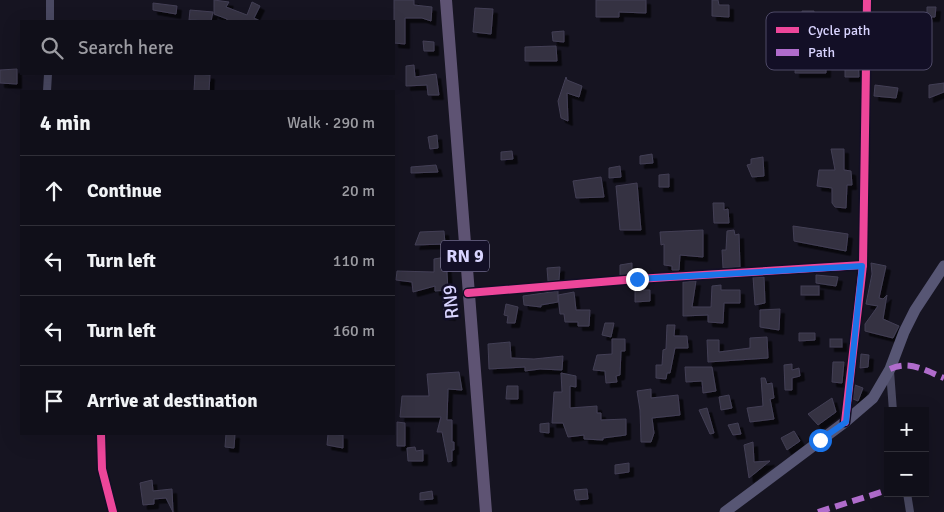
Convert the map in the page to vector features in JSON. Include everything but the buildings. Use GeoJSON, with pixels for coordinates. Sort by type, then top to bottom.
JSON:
{"type":"FeatureCollection","features":[{"type":"Feature","properties":{"kind":"main road","name":"RN9"},"geometry":{"type":"LineString","coordinates":[[446,0],[486,512]]}},
{"type":"Feature","properties":{"kind":"main road"},"geometry":{"type":"LineString","coordinates":[[725,512],[846,422],[873,398],[890,369],[912,317],[944,266]]}},
{"type":"Feature","properties":{"kind":"street"},"geometry":{"type":"LineString","coordinates":[[50,0],[50,20]]}},
{"type":"Feature","properties":{"kind":"street"},"geometry":{"type":"LineString","coordinates":[[846,422],[862,266],[866,70]]}},
{"type":"Feature","properties":{"kind":"street"},"geometry":{"type":"LineString","coordinates":[[47,90],[48,75]]}},
{"type":"Feature","properties":{"kind":"street"},"geometry":{"type":"LineString","coordinates":[[468,293],[637,279],[862,266]]}},
{"type":"Feature","properties":{"kind":"street"},"geometry":{"type":"LineString","coordinates":[[890,369],[893,407]]}},
{"type":"Feature","properties":{"kind":"street"},"geometry":{"type":"LineString","coordinates":[[102,435],[102,469],[113,512]]}},
{"type":"Feature","properties":{"kind":"street"},"geometry":{"type":"LineString","coordinates":[[908,497],[910,512]]}},
{"type":"Feature","properties":{"kind":"marked path"},"geometry":{"type":"LineString","coordinates":[[890,369],[897,366],[911,366],[944,378]]}},
{"type":"Feature","properties":{"kind":"marked path"},"geometry":{"type":"LineString","coordinates":[[818,512],[884,491]]}},
{"type":"Feature","properties":{"kind":"cycle path"},"geometry":{"type":"LineString","coordinates":[[867,0],[867,12]]}},
{"type":"Feature","properties":{"kind":"cycle path"},"geometry":{"type":"LineString","coordinates":[[845,422],[863,265],[866,70]]}},
{"type":"Feature","properties":{"kind":"cycle path"},"geometry":{"type":"LineString","coordinates":[[468,293],[637,279],[863,265]]}},
{"type":"Feature","properties":{"kind":"cycle path"},"geometry":{"type":"LineString","coordinates":[[101,435],[102,469],[113,512]]}},
{"type":"Feature","properties":{"kind":"route"},"geometry":{"type":"LineString","coordinates":[[637,279],[862,266],[846,422],[820,440]]}}]}
